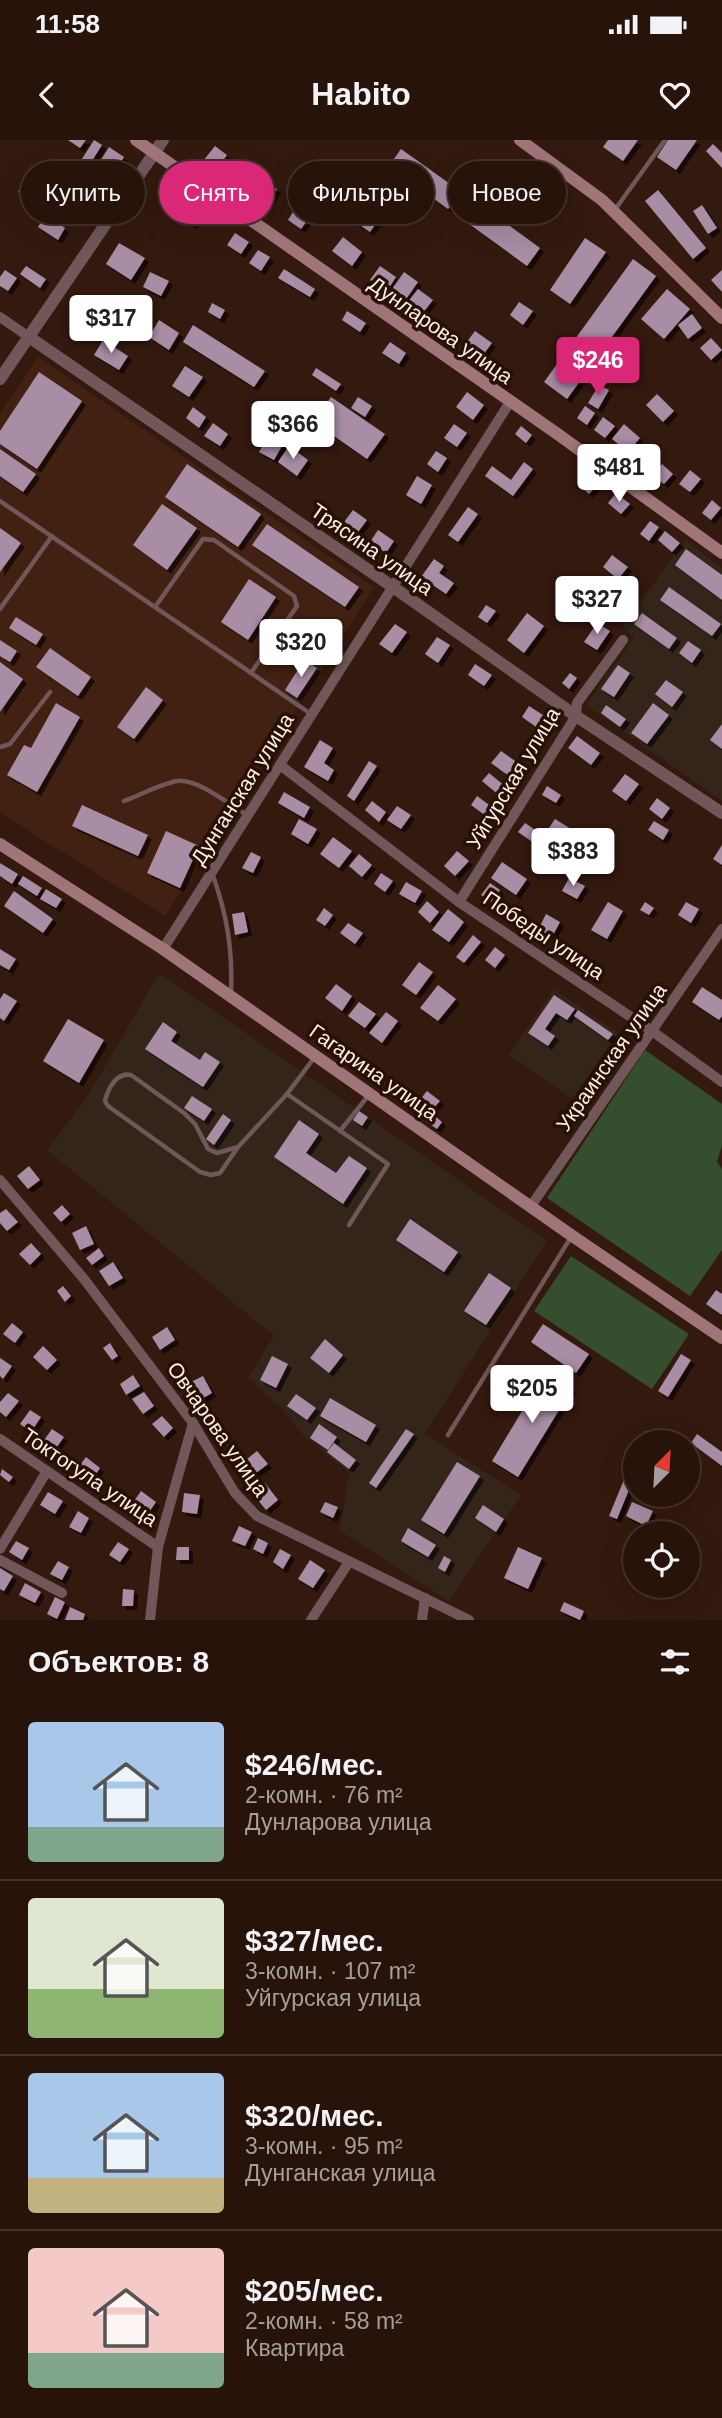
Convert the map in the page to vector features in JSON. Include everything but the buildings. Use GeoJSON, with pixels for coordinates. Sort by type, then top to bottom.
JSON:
{"type":"FeatureCollection","features":[{"type":"Feature","properties":{"kind":"main road","name":"Дунларова улица"},"geometry":{"type":"LineString","coordinates":[[136,140],[559,435],[722,554]]}},
{"type":"Feature","properties":{"kind":"main road"},"geometry":{"type":"LineString","coordinates":[[520,140],[601,200],[721,314]]}},
{"type":"Feature","properties":{"kind":"main road","name":"Гагарина улица"},"geometry":{"type":"LineString","coordinates":[[0,844],[163,948],[722,1338]]}},
{"type":"Feature","properties":{"kind":"street"},"geometry":{"type":"LineString","coordinates":[[0,379],[163,140]]}},
{"type":"Feature","properties":{"kind":"street","name":"Трясина улица"},"geometry":{"type":"LineString","coordinates":[[0,317],[576,716],[722,813]]}},
{"type":"Feature","properties":{"kind":"street","name":"Дунганская улица"},"geometry":{"type":"LineString","coordinates":[[163,948],[510,402]]}},
{"type":"Feature","properties":{"kind":"street","name":"Уйгурская улица"},"geometry":{"type":"LineString","coordinates":[[459,902],[576,716],[577,703],[623,640]]}},
{"type":"Feature","properties":{"kind":"street","name":"Победы улица"},"geometry":{"type":"LineString","coordinates":[[279,765],[459,902],[652,1031],[722,1082]]}},
{"type":"Feature","properties":{"kind":"street","name":"Украинская улица"},"geometry":{"type":"LineString","coordinates":[[531,1206],[722,929]]}},
{"type":"Feature","properties":{"kind":"street","name":"Овчарова улица"},"geometry":{"type":"LineString","coordinates":[[0,1180],[84,1279],[193,1423],[235,1493],[257,1516],[469,1620]]}},
{"type":"Feature","properties":{"kind":"street"},"geometry":{"type":"LineString","coordinates":[[150,1620],[159,1547],[193,1423]]}},
{"type":"Feature","properties":{"kind":"street","name":"Токтогула улица"},"geometry":{"type":"LineString","coordinates":[[0,1439],[159,1547]]}},
{"type":"Feature","properties":{"kind":"street"},"geometry":{"type":"LineString","coordinates":[[0,1549],[47,1471]]}},
{"type":"Feature","properties":{"kind":"street"},"geometry":{"type":"LineString","coordinates":[[0,1560],[62,1593]]}},
{"type":"Feature","properties":{"kind":"street"},"geometry":{"type":"LineString","coordinates":[[311,1620],[349,1562]]}},
{"type":"Feature","properties":{"kind":"street"},"geometry":{"type":"LineString","coordinates":[[422,1620],[425,1598]]}},
{"type":"Feature","properties":{"kind":"lane"},"geometry":{"type":"LineString","coordinates":[[614,212],[665,140]]}},
{"type":"Feature","properties":{"kind":"lane"},"geometry":{"type":"LineString","coordinates":[[0,501],[312,715]]}},
{"type":"Feature","properties":{"kind":"lane"},"geometry":{"type":"LineString","coordinates":[[0,609],[51,536]]}},
{"type":"Feature","properties":{"kind":"lane"},"geometry":{"type":"LineString","coordinates":[[155,607],[203,539],[214,540],[294,596],[297,601],[297,606],[251,673]]}},
{"type":"Feature","properties":{"kind":"lane"},"geometry":{"type":"LineString","coordinates":[[0,747],[10,744],[50,692]]}},
{"type":"Feature","properties":{"kind":"lane"},"geometry":{"type":"LineString","coordinates":[[124,801],[176,781],[185,781],[199,786],[248,816]]}},
{"type":"Feature","properties":{"kind":"lane"},"geometry":{"type":"LineString","coordinates":[[212,872],[224,906],[229,937],[231,995]]}},
{"type":"Feature","properties":{"kind":"lane"},"geometry":{"type":"LineString","coordinates":[[238,1147],[217,1153],[208,1149],[195,1124],[184,1113],[131,1074],[119,1075],[106,1096],[108,1106],[200,1172],[211,1175],[220,1173],[238,1147],[287,1094],[316,1054]]}},
{"type":"Feature","properties":{"kind":"lane"},"geometry":{"type":"LineString","coordinates":[[340,1131],[370,1093]]}},
{"type":"Feature","properties":{"kind":"lane"},"geometry":{"type":"LineString","coordinates":[[287,1094],[388,1164],[349,1225]]}},
{"type":"Feature","properties":{"kind":"lane"},"geometry":{"type":"LineString","coordinates":[[448,1435],[571,1235]]}},
{"type":"Feature","properties":{"kind":"shaded area"},"geometry":{"type":"Polygon","coordinates":[[[38,357],[374,587],[165,916],[0,813],[0,413],[38,357]]]}},
{"type":"Feature","properties":{"kind":"shaded area"},"geometry":{"type":"Polygon","coordinates":[[[685,540],[722,568],[722,801],[586,705],[634,638],[623,626],[685,540]]]}},
{"type":"Feature","properties":{"kind":"shaded area"},"geometry":{"type":"Polygon","coordinates":[[[159,973],[547,1241],[425,1434],[521,1495],[449,1601],[340,1531],[349,1473],[303,1435],[282,1409],[248,1377],[274,1336],[47,1150],[89,1094],[159,973]]]}},
{"type":"Feature","properties":{"kind":"shaded area"},"geometry":{"type":"Polygon","coordinates":[[[554,989],[618,1033],[572,1099],[509,1055],[554,989]]]}},
{"type":"Feature","properties":{"kind":"green space"},"geometry":{"type":"Polygon","coordinates":[[[645,1050],[722,1104],[722,1145],[717,1162],[722,1169],[722,1250],[690,1296],[547,1198],[645,1050]]]}},
{"type":"Feature","properties":{"kind":"green space"},"geometry":{"type":"Polygon","coordinates":[[[571,1256],[689,1334],[652,1389],[534,1311],[571,1256]]]}}]}
